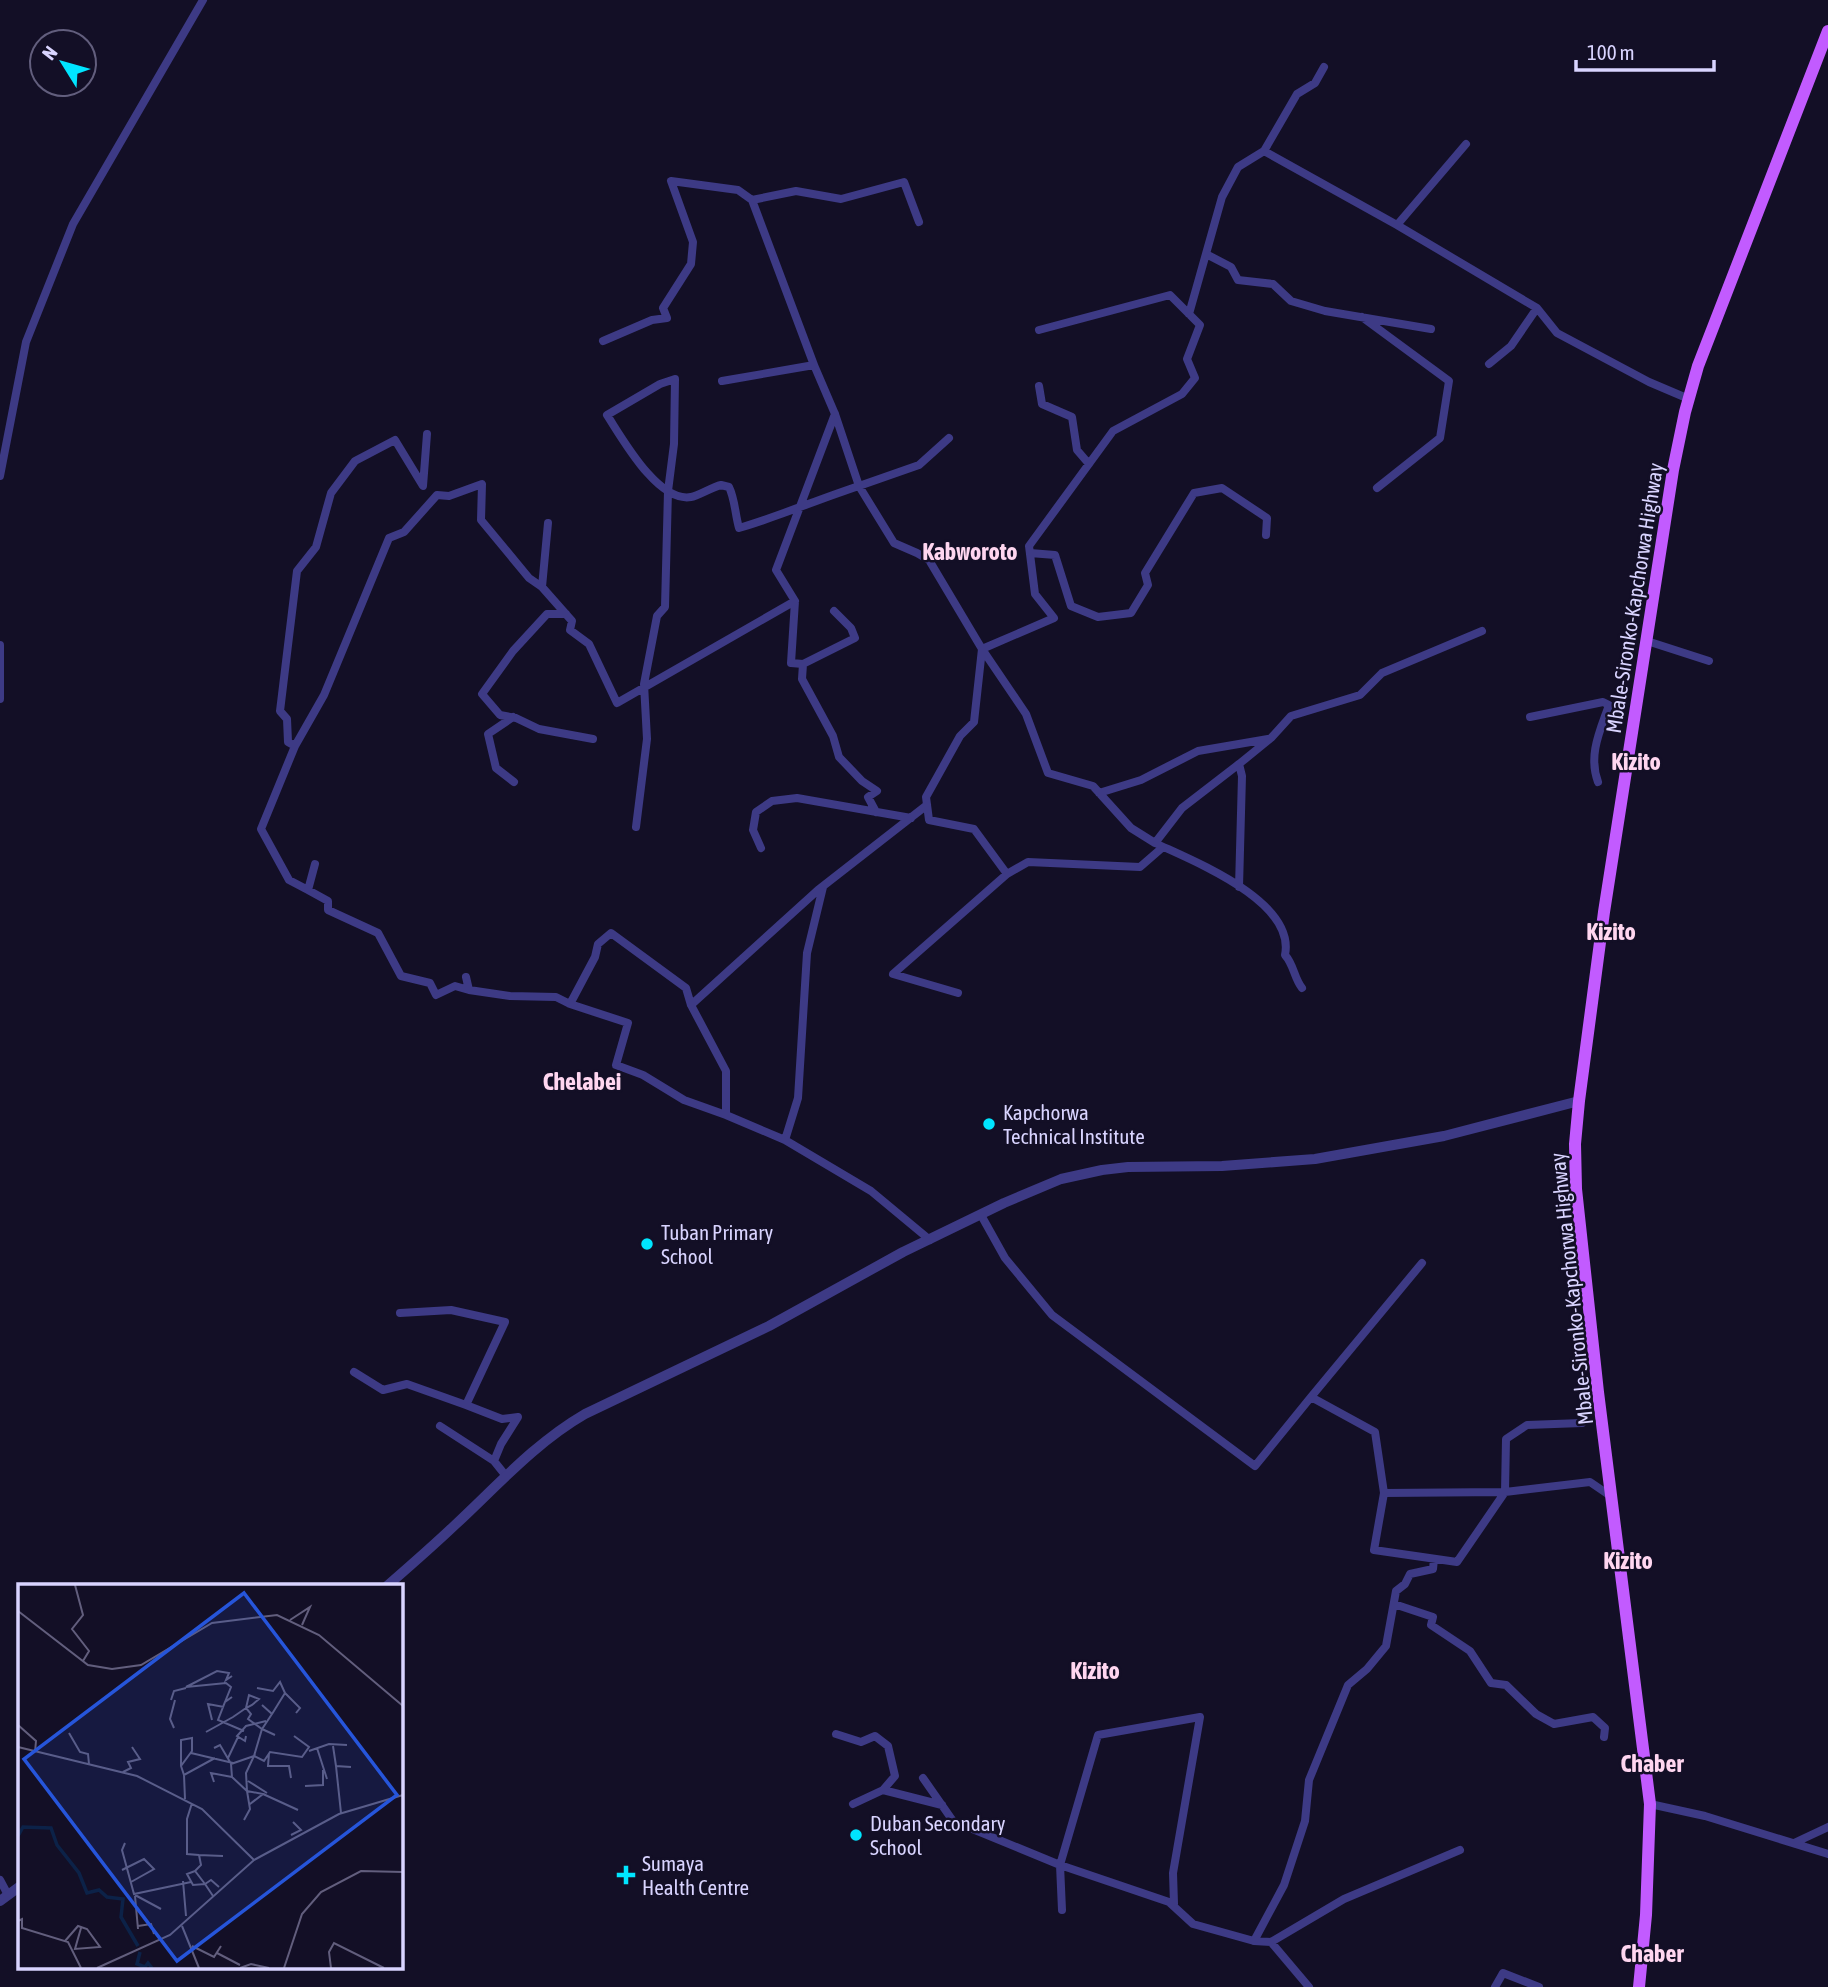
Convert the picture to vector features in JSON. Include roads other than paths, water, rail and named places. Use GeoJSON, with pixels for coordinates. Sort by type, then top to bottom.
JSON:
{"type":"FeatureCollection","features":[{"type":"Feature","properties":{"kind":"main road","name":"Mbale-Sironko-Kapchorwa Highway"},"geometry":{"type":"LineString","coordinates":[[1639,1987],[1646,1916],[1650,1804],[1576,1189],[1575,1144],[1579,1101],[1604,912],[1673,470],[1689,399],[1698,366],[1828,31]]}},
{"type":"Feature","properties":{"kind":"street"},"geometry":{"type":"LineString","coordinates":[[0,476],[26,342],[68,236],[91,191],[203,0]]}},
{"type":"Feature","properties":{"kind":"street"},"geometry":{"type":"LineString","coordinates":[[1189,314],[1222,197],[1238,167],[1264,151],[1297,94],[1315,83],[1324,67]]}},
{"type":"Feature","properties":{"kind":"street"},"geometry":{"type":"LineString","coordinates":[[1397,225],[1466,144]]}},
{"type":"Feature","properties":{"kind":"street"},"geometry":{"type":"LineString","coordinates":[[1264,151],[1397,225],[1537,308],[1557,333],[1649,382],[1689,399]]}},
{"type":"Feature","properties":{"kind":"street"},"geometry":{"type":"LineString","coordinates":[[603,341],[652,320],[667,317],[663,308],[691,264],[693,242],[671,181],[738,191],[752,200],[835,414],[859,486],[894,543],[929,560],[982,649],[1026,714],[1048,773],[1093,786],[1131,828],[1159,845],[1223,874],[1265,906],[1276,919],[1287,944],[1284,955],[1293,964],[1302,988]]}},
{"type":"Feature","properties":{"kind":"street"},"geometry":{"type":"LineString","coordinates":[[752,200],[796,191],[841,199],[904,182],[919,222]]}},
{"type":"Feature","properties":{"kind":"street"},"geometry":{"type":"LineString","coordinates":[[1206,254],[1231,267],[1238,280],[1273,284],[1291,301],[1325,311],[1431,329]]}},
{"type":"Feature","properties":{"kind":"street"},"geometry":{"type":"LineString","coordinates":[[982,649],[1054,618],[1035,594],[1029,546],[1113,432],[1182,394],[1195,378],[1187,359],[1200,325],[1170,295],[1039,330]]}},
{"type":"Feature","properties":{"kind":"street"},"geometry":{"type":"LineString","coordinates":[[1489,364],[1511,346],[1537,308]]}},
{"type":"Feature","properties":{"kind":"street"},"geometry":{"type":"LineString","coordinates":[[1362,317],[1449,382],[1440,438],[1377,488]]}},
{"type":"Feature","properties":{"kind":"street"},"geometry":{"type":"LineString","coordinates":[[722,381],[814,365]]}},
{"type":"Feature","properties":{"kind":"street"},"geometry":{"type":"LineString","coordinates":[[636,827],[647,739],[644,687],[657,616],[665,607],[668,491],[674,444],[675,379],[660,384],[607,415],[642,468],[668,491],[678,496],[691,497],[721,485],[729,487],[739,528],[800,509],[818,499],[919,465],[949,438]]}},
{"type":"Feature","properties":{"kind":"street"},"geometry":{"type":"LineString","coordinates":[[1039,386],[1042,404],[1072,417],[1077,450],[1089,464]]}},
{"type":"Feature","properties":{"kind":"street"},"geometry":{"type":"LineString","coordinates":[[834,611],[850,628],[855,639],[803,664],[791,663],[795,601],[776,570],[835,414]]}},
{"type":"Feature","properties":{"kind":"street"},"geometry":{"type":"LineString","coordinates":[[296,746],[288,742],[287,719],[280,711],[297,571],[316,547],[331,493],[355,461],[395,440],[423,486],[427,434]]}},
{"type":"Feature","properties":{"kind":"street"},"geometry":{"type":"LineString","coordinates":[[795,601],[617,703],[589,644],[569,630],[572,621],[542,587],[529,578],[481,520],[482,484],[449,496],[438,495],[404,532],[389,538],[324,695],[296,746],[261,829],[289,880],[328,901],[328,910],[378,933],[401,976],[430,983],[436,995],[455,986],[510,996],[556,997],[569,1004],[628,1023],[616,1065],[643,1075],[684,1100],[785,1140],[871,1191],[930,1240]]}},
{"type":"Feature","properties":{"kind":"street"},"geometry":{"type":"LineString","coordinates":[[1030,553],[1055,555],[1071,606],[1098,617],[1130,613],[1148,585],[1145,573],[1194,493],[1222,488],[1266,518],[1266,535]]}},
{"type":"Feature","properties":{"kind":"street"},"geometry":{"type":"LineString","coordinates":[[542,587],[548,523]]}},
{"type":"Feature","properties":{"kind":"street"},"geometry":{"type":"LineString","coordinates":[[566,614],[547,614],[513,651],[482,694],[500,715],[513,717],[539,729],[593,739]]}},
{"type":"Feature","properties":{"kind":"street"},"geometry":{"type":"LineString","coordinates":[[958,993],[893,974],[1007,874],[1028,862],[1140,867],[1159,845],[1182,808],[1271,738],[1291,716],[1360,695],[1382,673],[1482,631]]}},
{"type":"Feature","properties":{"kind":"street"},"geometry":{"type":"LineString","coordinates":[[1647,641],[1709,661]]}},
{"type":"Feature","properties":{"kind":"street"},"geometry":{"type":"LineString","coordinates":[[0,645],[0,699]]}},
{"type":"Feature","properties":{"kind":"street"},"geometry":{"type":"LineString","coordinates":[[982,649],[974,722],[960,736],[926,797],[929,820],[974,828],[1007,874]]}},
{"type":"Feature","properties":{"kind":"street"},"geometry":{"type":"LineString","coordinates":[[803,664],[802,679],[833,736],[839,757],[862,781],[877,791],[868,797],[876,812]]}},
{"type":"Feature","properties":{"kind":"street"},"geometry":{"type":"LineString","coordinates":[[1530,717],[1602,702],[1609,705],[1593,755],[1598,782]]}},
{"type":"Feature","properties":{"kind":"street"},"geometry":{"type":"LineString","coordinates":[[513,717],[488,734],[496,768],[514,782]]}},
{"type":"Feature","properties":{"kind":"street"},"geometry":{"type":"LineString","coordinates":[[1099,793],[1141,780],[1198,751],[1271,738]]}},
{"type":"Feature","properties":{"kind":"street"},"geometry":{"type":"LineString","coordinates":[[1239,764],[1242,776],[1239,887]]}},
{"type":"Feature","properties":{"kind":"street"},"geometry":{"type":"LineString","coordinates":[[761,848],[753,830],[756,812],[772,801],[797,799],[911,818]]}},
{"type":"Feature","properties":{"kind":"street"},"geometry":{"type":"LineString","coordinates":[[691,1005],[823,887],[927,805]]}},
{"type":"Feature","properties":{"kind":"street"},"geometry":{"type":"LineString","coordinates":[[308,890],[314,864]]}},
{"type":"Feature","properties":{"kind":"street"},"geometry":{"type":"LineString","coordinates":[[785,1140],[798,1098],[807,953],[823,887]]}},
{"type":"Feature","properties":{"kind":"street"},"geometry":{"type":"LineString","coordinates":[[569,1004],[595,957],[598,944],[611,933],[686,988],[691,1005],[726,1071],[726,1115]]}},
{"type":"Feature","properties":{"kind":"street"},"geometry":{"type":"LineString","coordinates":[[466,977],[470,990]]}},
{"type":"Feature","properties":{"kind":"street"},"geometry":{"type":"LineString","coordinates":[[389,1584],[532,1451],[563,1427],[769,1326],[930,1240],[1061,1179],[1128,1167],[1222,1166],[1315,1159],[1457,1133],[1579,1101]]}},
{"type":"Feature","properties":{"kind":"street"},"geometry":{"type":"LineString","coordinates":[[981,1215],[1004,1258],[1052,1315],[1255,1466],[1422,1263]]}},
{"type":"Feature","properties":{"kind":"street"},"geometry":{"type":"LineString","coordinates":[[400,1313],[451,1310],[505,1322],[466,1405]]}},
{"type":"Feature","properties":{"kind":"street"},"geometry":{"type":"LineString","coordinates":[[354,1372],[383,1390],[407,1384],[502,1419],[518,1417],[494,1461]]}},
{"type":"Feature","properties":{"kind":"street"},"geometry":{"type":"LineString","coordinates":[[1311,1397],[1375,1432],[1384,1493],[1374,1550],[1457,1562],[1505,1492],[1506,1439],[1527,1425],[1582,1423]]}},
{"type":"Feature","properties":{"kind":"street"},"geometry":{"type":"LineString","coordinates":[[440,1426],[494,1461],[506,1476]]}},
{"type":"Feature","properties":{"kind":"street"},"geometry":{"type":"LineString","coordinates":[[1384,1493],[1505,1492],[1590,1482],[1612,1497]]}},
{"type":"Feature","properties":{"kind":"street"},"geometry":{"type":"LineString","coordinates":[[1254,1941],[1284,1885],[1305,1821],[1309,1780],[1348,1685],[1367,1669],[1386,1646],[1396,1591],[1405,1584],[1410,1574],[1433,1569],[1434,1559]]}},
{"type":"Feature","properties":{"kind":"street"},"geometry":{"type":"LineString","coordinates":[[1394,1604],[1433,1617],[1431,1625],[1470,1651],[1491,1683],[1506,1685],[1536,1714],[1554,1724],[1593,1717],[1605,1728],[1604,1737]]}},
{"type":"Feature","properties":{"kind":"street"},"geometry":{"type":"LineString","coordinates":[[1062,1910],[1060,1865],[1098,1735],[1200,1717],[1173,1873],[1174,1904]]}},
{"type":"Feature","properties":{"kind":"street"},"geometry":{"type":"LineString","coordinates":[[836,1734],[861,1742],[875,1736],[888,1746],[895,1776],[883,1790],[853,1804]]}},
{"type":"Feature","properties":{"kind":"street"},"geometry":{"type":"LineString","coordinates":[[923,1778],[953,1821],[1060,1865],[1174,1904],[1193,1924],[1254,1941],[1271,1942],[1344,1899],[1460,1850]]}},
{"type":"Feature","properties":{"kind":"street"},"geometry":{"type":"LineString","coordinates":[[883,1790],[942,1805]]}},
{"type":"Feature","properties":{"kind":"street"},"geometry":{"type":"LineString","coordinates":[[1650,1804],[1705,1816],[1828,1854]]}},
{"type":"Feature","properties":{"kind":"street"},"geometry":{"type":"LineString","coordinates":[[1794,1843],[1828,1827]]}},
{"type":"Feature","properties":{"kind":"street"},"geometry":{"type":"LineString","coordinates":[[0,1880],[4,1898]]}},
{"type":"Feature","properties":{"kind":"street"},"geometry":{"type":"LineString","coordinates":[[1271,1942],[1309,1987]]}},
{"type":"Feature","properties":{"kind":"street"},"geometry":{"type":"LineString","coordinates":[[1495,1987],[1503,1973],[1539,1987]]}},
{"type":"Feature","properties":{"kind":"place","name":"Kapchorwa Technical Institute"},"geometry":{"type":"Point","coordinates":[989,1124]}},
{"type":"Feature","properties":{"kind":"place","name":"Tuban Primary School"},"geometry":{"type":"Point","coordinates":[647,1244]}},
{"type":"Feature","properties":{"kind":"place","name":"Duban Secondary School"},"geometry":{"type":"Point","coordinates":[856,1835]}},
{"type":"Feature","properties":{"kind":"place","name":"Sumaya Health Centre"},"geometry":{"type":"Point","coordinates":[626,1875]}},
{"type":"Feature","properties":{"kind":"district","name":"Kabworoto"},"geometry":{"type":"Point","coordinates":[970,551]}},
{"type":"Feature","properties":{"kind":"district","name":"Kizito"},"geometry":{"type":"Point","coordinates":[1636,761]}},
{"type":"Feature","properties":{"kind":"district","name":"Kizito"},"geometry":{"type":"Point","coordinates":[1611,931]}},
{"type":"Feature","properties":{"kind":"district","name":"Chelabei"},"geometry":{"type":"Point","coordinates":[582,1081]}},
{"type":"Feature","properties":{"kind":"district","name":"Kizito"},"geometry":{"type":"Point","coordinates":[1628,1560]}},
{"type":"Feature","properties":{"kind":"district","name":"Kizito"},"geometry":{"type":"Point","coordinates":[1095,1670]}},
{"type":"Feature","properties":{"kind":"district","name":"Chaber"},"geometry":{"type":"Point","coordinates":[1652,1763]}},
{"type":"Feature","properties":{"kind":"district","name":"Chaber"},"geometry":{"type":"Point","coordinates":[1652,1953]}}]}
